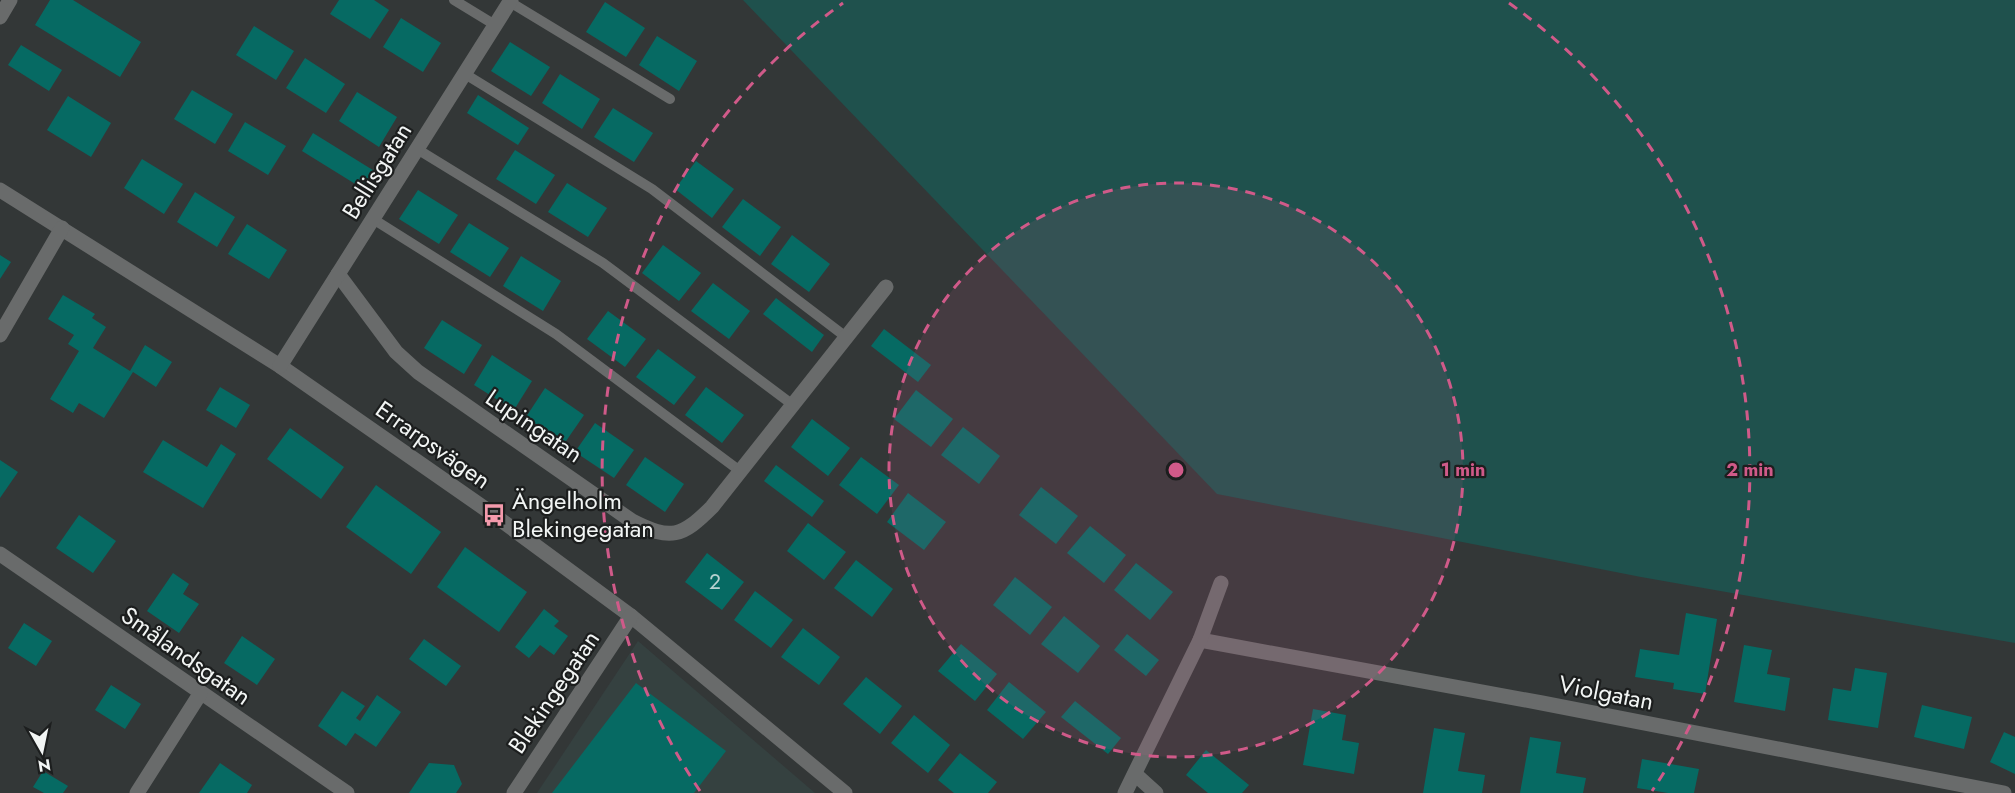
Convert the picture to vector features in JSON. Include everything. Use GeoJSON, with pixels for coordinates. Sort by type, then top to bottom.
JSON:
{"type":"FeatureCollection","features":[{"type":"Feature","properties":{"kind":"street"},"geometry":{"type":"LineString","coordinates":[[0,17],[10,0]]}},
{"type":"Feature","properties":{"kind":"street","name":"Bellisgatan"},"geometry":{"type":"LineString","coordinates":[[280,366],[511,1]]}},
{"type":"Feature","properties":{"kind":"street","name":"Errarpsvägen"},"geometry":{"type":"LineString","coordinates":[[0,190],[280,366],[494,515],[631,616],[845,793]]}},
{"type":"Feature","properties":{"kind":"street"},"geometry":{"type":"LineString","coordinates":[[0,335],[62,228]]}},
{"type":"Feature","properties":{"kind":"street","name":"Lupingatan"},"geometry":{"type":"LineString","coordinates":[[338,274],[396,352],[411,367],[632,521],[647,529],[669,534],[689,529],[712,507],[886,287]]}},
{"type":"Feature","properties":{"kind":"street","name":"Smålandsgatan"},"geometry":{"type":"LineString","coordinates":[[0,554],[200,694],[347,793]]}},
{"type":"Feature","properties":{"kind":"street"},"geometry":{"type":"LineString","coordinates":[[1125,793],[1200,640],[1221,583]]}},
{"type":"Feature","properties":{"kind":"street","name":"Blekingegatan"},"geometry":{"type":"LineString","coordinates":[[514,793],[631,616]]}},
{"type":"Feature","properties":{"kind":"street","name":"Violgatan"},"geometry":{"type":"LineString","coordinates":[[1200,640],[1542,703],[2004,793]]}},
{"type":"Feature","properties":{"kind":"street"},"geometry":{"type":"LineString","coordinates":[[137,793],[200,694]]}},
{"type":"Feature","properties":{"kind":"street"},"geometry":{"type":"LineString","coordinates":[[1135,774],[1156,793]]}},
{"type":"Feature","properties":{"kind":"lane"},"geometry":{"type":"LineString","coordinates":[[454,0],[495,25]]}},
{"type":"Feature","properties":{"kind":"lane"},"geometry":{"type":"LineString","coordinates":[[511,1],[670,99]]}},
{"type":"Feature","properties":{"kind":"lane"},"geometry":{"type":"LineString","coordinates":[[465,74],[652,189],[846,337]]}},
{"type":"Feature","properties":{"kind":"lane"},"geometry":{"type":"LineString","coordinates":[[417,149],[603,263],[793,405]]}},
{"type":"Feature","properties":{"kind":"lane"},"geometry":{"type":"LineString","coordinates":[[373,219],[556,334],[740,471]]}},
{"type":"Feature","properties":{"kind":"shaded area"},"geometry":{"type":"Polygon","coordinates":[[[743,0],[2015,0],[2015,643],[1641,577],[1217,494],[743,0]]]}},
{"type":"Feature","properties":{"kind":"shaded area"},"geometry":{"type":"Polygon","coordinates":[[[638,641],[815,793],[537,793],[638,641]]]}},
{"type":"Feature","properties":{"kind":"building"},"geometry":{"type":"Polygon","coordinates":[[[50,0],[73,0],[141,42],[120,77],[35,25],[50,0]]]}},
{"type":"Feature","properties":{"kind":"building"},"geometry":{"type":"Polygon","coordinates":[[[339,0],[374,0],[389,10],[370,39],[330,14],[339,0]]]}},
{"type":"Feature","properties":{"kind":"building"},"geometry":{"type":"Polygon","coordinates":[[[605,2],[645,28],[626,57],[586,32],[605,2]]]}},
{"type":"Feature","properties":{"kind":"building"},"geometry":{"type":"Polygon","coordinates":[[[401,18],[441,43],[423,72],[383,47],[401,18]]]}},
{"type":"Feature","properties":{"kind":"building"},"geometry":{"type":"Polygon","coordinates":[[[254,26],[294,51],[276,80],[236,55],[254,26]]]}},
{"type":"Feature","properties":{"kind":"building"},"geometry":{"type":"Polygon","coordinates":[[[657,36],[697,61],[679,91],[639,65],[657,36]]]}},
{"type":"Feature","properties":{"kind":"building"},"geometry":{"type":"Polygon","coordinates":[[[510,42],[550,67],[531,96],[491,71],[510,42]]]}},
{"type":"Feature","properties":{"kind":"building"},"geometry":{"type":"Polygon","coordinates":[[[21,45],[62,70],[49,91],[8,65],[21,45]]]}},
{"type":"Feature","properties":{"kind":"building"},"geometry":{"type":"Polygon","coordinates":[[[305,58],[345,84],[326,113],[286,88],[305,58]]]}},
{"type":"Feature","properties":{"kind":"building"},"geometry":{"type":"Polygon","coordinates":[[[560,74],[600,99],[582,129],[542,103],[560,74]]]}},
{"type":"Feature","properties":{"kind":"building"},"geometry":{"type":"Polygon","coordinates":[[[192,90],[233,114],[215,144],[174,119],[192,90]]]}},
{"type":"Feature","properties":{"kind":"building"},"geometry":{"type":"Polygon","coordinates":[[[357,92],[397,117],[379,147],[339,121],[357,92]]]}},
{"type":"Feature","properties":{"kind":"building"},"geometry":{"type":"Polygon","coordinates":[[[478,95],[529,128],[518,145],[467,113],[478,95]]]}},
{"type":"Feature","properties":{"kind":"building"},"geometry":{"type":"Polygon","coordinates":[[[68,96],[111,123],[91,157],[47,130],[68,96]]]}},
{"type":"Feature","properties":{"kind":"building"},"geometry":{"type":"Polygon","coordinates":[[[613,108],[653,133],[634,162],[594,137],[613,108]]]}},
{"type":"Feature","properties":{"kind":"building"},"geometry":{"type":"Polygon","coordinates":[[[245,122],[286,146],[268,175],[228,151],[245,122]]]}},
{"type":"Feature","properties":{"kind":"building"},"geometry":{"type":"Polygon","coordinates":[[[313,133],[376,172],[365,190],[302,151],[313,133]]]}},
{"type":"Feature","properties":{"kind":"building"},"geometry":{"type":"Polygon","coordinates":[[[515,150],[555,175],[536,204],[496,179],[515,150]]]}},
{"type":"Feature","properties":{"kind":"building"},"geometry":{"type":"Polygon","coordinates":[[[142,159],[183,184],[164,214],[124,188],[142,159]]]}},
{"type":"Feature","properties":{"kind":"building"},"geometry":{"type":"Polygon","coordinates":[[[696,161],[734,189],[712,218],[675,189],[696,161]]]}},
{"type":"Feature","properties":{"kind":"building"},"geometry":{"type":"Polygon","coordinates":[[[567,183],[607,208],[588,237],[548,212],[567,183]]]}},
{"type":"Feature","properties":{"kind":"building"},"geometry":{"type":"Polygon","coordinates":[[[418,190],[458,215],[439,244],[399,219],[418,190]]]}},
{"type":"Feature","properties":{"kind":"building"},"geometry":{"type":"Polygon","coordinates":[[[195,192],[235,217],[217,247],[177,222],[195,192]]]}},
{"type":"Feature","properties":{"kind":"building"},"geometry":{"type":"Polygon","coordinates":[[[743,199],[781,227],[760,256],[722,227],[743,199]]]}},
{"type":"Feature","properties":{"kind":"building"},"geometry":{"type":"Polygon","coordinates":[[[469,223],[509,248],[490,277],[450,252],[469,223]]]}},
{"type":"Feature","properties":{"kind":"building"},"geometry":{"type":"Polygon","coordinates":[[[247,224],[287,250],[269,279],[228,254],[247,224]]]}},
{"type":"Feature","properties":{"kind":"building"},"geometry":{"type":"Polygon","coordinates":[[[792,235],[830,264],[809,292],[771,264],[792,235]]]}},
{"type":"Feature","properties":{"kind":"building"},"geometry":{"type":"Polygon","coordinates":[[[663,245],[701,273],[679,301],[642,273],[663,245]]]}},
{"type":"Feature","properties":{"kind":"building"},"geometry":{"type":"Polygon","coordinates":[[[0,255],[11,262],[0,279],[0,255]]]}},
{"type":"Feature","properties":{"kind":"building"},"geometry":{"type":"Polygon","coordinates":[[[521,256],[561,281],[543,311],[503,286],[521,256]]]}},
{"type":"Feature","properties":{"kind":"building"},"geometry":{"type":"Polygon","coordinates":[[[713,283],[750,311],[729,339],[691,311],[713,283]]]}},
{"type":"Feature","properties":{"kind":"building"},"geometry":{"type":"Polygon","coordinates":[[[63,295],[95,314],[92,318],[106,327],[93,348],[130,371],[145,345],[172,362],[156,387],[133,372],[104,418],[79,403],[73,413],[50,399],[79,351],[68,344],[74,335],[48,319],[63,295]]]}},
{"type":"Feature","properties":{"kind":"building"},"geometry":{"type":"Polygon","coordinates":[[[776,298],[824,335],[812,352],[763,314],[776,298]]]}},
{"type":"Feature","properties":{"kind":"building"},"geometry":{"type":"Polygon","coordinates":[[[608,311],[646,339],[625,367],[587,339],[608,311]]]}},
{"type":"Feature","properties":{"kind":"building"},"geometry":{"type":"Polygon","coordinates":[[[442,320],[482,345],[464,374],[424,348],[442,320]]]}},
{"type":"Feature","properties":{"kind":"building"},"geometry":{"type":"Polygon","coordinates":[[[884,329],[931,365],[918,382],[871,346],[884,329]]]}},
{"type":"Feature","properties":{"kind":"building"},"geometry":{"type":"Polygon","coordinates":[[[658,349],[696,377],[674,405],[636,377],[658,349]]]}},
{"type":"Feature","properties":{"kind":"building"},"geometry":{"type":"Polygon","coordinates":[[[492,355],[532,381],[514,410],[474,385],[492,355]]]}},
{"type":"Feature","properties":{"kind":"building"},"geometry":{"type":"Polygon","coordinates":[[[220,387],[250,405],[236,428],[206,410],[220,387]]]}},
{"type":"Feature","properties":{"kind":"building"},"geometry":{"type":"Polygon","coordinates":[[[706,387],[744,415],[722,443],[685,415],[706,387]]]}},
{"type":"Feature","properties":{"kind":"building"},"geometry":{"type":"Polygon","coordinates":[[[545,388],[584,415],[564,444],[526,417],[545,388]]]}},
{"type":"Feature","properties":{"kind":"building"},"geometry":{"type":"Polygon","coordinates":[[[916,390],[953,419],[931,447],[894,419],[916,390]]]}},
{"type":"Feature","properties":{"kind":"building"},"geometry":{"type":"Polygon","coordinates":[[[812,419],[850,448],[828,476],[791,447],[812,419]]]}},
{"type":"Feature","properties":{"kind":"building"},"geometry":{"type":"Polygon","coordinates":[[[595,423],[634,450],[614,478],[575,452],[595,423]]]}},
{"type":"Feature","properties":{"kind":"building"},"geometry":{"type":"Polygon","coordinates":[[[963,427],[1000,456],[979,484],[941,455],[963,427]]]}},
{"type":"Feature","properties":{"kind":"building"},"geometry":{"type":"Polygon","coordinates":[[[290,428],[344,467],[321,499],[267,459],[290,428]]]}},
{"type":"Feature","properties":{"kind":"building"},"geometry":{"type":"Polygon","coordinates":[[[163,440],[207,467],[221,444],[236,454],[203,508],[143,472],[163,440]]]}},
{"type":"Feature","properties":{"kind":"building"},"geometry":{"type":"Polygon","coordinates":[[[645,457],[684,484],[665,512],[626,485],[645,457]]]}},
{"type":"Feature","properties":{"kind":"building"},"geometry":{"type":"Polygon","coordinates":[[[861,457],[899,485],[877,514],[839,485],[861,457]]]}},
{"type":"Feature","properties":{"kind":"building"},"geometry":{"type":"Polygon","coordinates":[[[0,460],[18,472],[0,498],[0,460]]]}},
{"type":"Feature","properties":{"kind":"building"},"geometry":{"type":"Polygon","coordinates":[[[776,465],[824,501],[812,517],[764,481],[776,465]]]}},
{"type":"Feature","properties":{"kind":"building"},"geometry":{"type":"Polygon","coordinates":[[[376,485],[441,532],[411,574],[346,527],[376,485]]]}},
{"type":"Feature","properties":{"kind":"building"},"geometry":{"type":"Polygon","coordinates":[[[1041,487],[1078,516],[1056,544],[1019,515],[1041,487]]]}},
{"type":"Feature","properties":{"kind":"building"},"geometry":{"type":"Polygon","coordinates":[[[908,493],[946,522],[924,550],[887,522],[908,493]]]}},
{"type":"Feature","properties":{"kind":"building"},"geometry":{"type":"Polygon","coordinates":[[[79,515],[116,541],[93,573],[56,548],[79,515]]]}},
{"type":"Feature","properties":{"kind":"building"},"geometry":{"type":"Polygon","coordinates":[[[808,523],[846,552],[824,580],[787,551],[808,523]]]}},
{"type":"Feature","properties":{"kind":"building"},"geometry":{"type":"Polygon","coordinates":[[[1090,526],[1126,555],[1104,583],[1067,553],[1090,526]]]}},
{"type":"Feature","properties":{"kind":"building"},"geometry":{"type":"Polygon","coordinates":[[[465,547],[527,592],[499,632],[437,587],[465,547]]]}},
{"type":"Feature","properties":{"kind":"building"},"geometry":{"type":"Polygon","coordinates":[[[707,553],[744,582],[722,610],[685,582],[707,553]]]}},
{"type":"Feature","properties":{"kind":"building"},"geometry":{"type":"Polygon","coordinates":[[[856,560],[893,589],[872,617],[834,588],[856,560]]]}},
{"type":"Feature","properties":{"kind":"building"},"geometry":{"type":"Polygon","coordinates":[[[1136,563],[1173,592],[1150,620],[1114,590],[1136,563]]]}},
{"type":"Feature","properties":{"kind":"building"},"geometry":{"type":"Polygon","coordinates":[[[173,573],[189,584],[183,594],[199,604],[179,633],[147,611],[173,573]]]}},
{"type":"Feature","properties":{"kind":"building"},"geometry":{"type":"Polygon","coordinates":[[[1015,577],[1052,607],[1030,635],[993,605],[1015,577]]]}},
{"type":"Feature","properties":{"kind":"building"},"geometry":{"type":"Polygon","coordinates":[[[755,591],[793,620],[771,648],[734,620],[755,591]]]}},
{"type":"Feature","properties":{"kind":"building"},"geometry":{"type":"Polygon","coordinates":[[[544,609],[559,621],[554,626],[568,636],[554,655],[540,645],[529,658],[515,647],[544,609]]]}},
{"type":"Feature","properties":{"kind":"building"},"geometry":{"type":"Polygon","coordinates":[[[1686,613],[1717,619],[1705,694],[1673,689],[1674,683],[1635,677],[1640,649],[1679,655],[1686,613]]]}},
{"type":"Feature","properties":{"kind":"building"},"geometry":{"type":"Polygon","coordinates":[[[1064,616],[1100,646],[1078,673],[1041,644],[1064,616]]]}},
{"type":"Feature","properties":{"kind":"building"},"geometry":{"type":"Polygon","coordinates":[[[24,623],[52,641],[36,666],[8,648],[24,623]]]}},
{"type":"Feature","properties":{"kind":"building"},"geometry":{"type":"Polygon","coordinates":[[[803,628],[840,657],[819,685],[781,657],[803,628]]]}},
{"type":"Feature","properties":{"kind":"building"},"geometry":{"type":"Polygon","coordinates":[[[1127,634],[1159,660],[1146,676],[1114,650],[1127,634]]]}},
{"type":"Feature","properties":{"kind":"building"},"geometry":{"type":"Polygon","coordinates":[[[242,636],[275,659],[257,685],[224,663],[242,636]]]}},
{"type":"Feature","properties":{"kind":"building"},"geometry":{"type":"Polygon","coordinates":[[[424,639],[461,666],[446,686],[409,659],[424,639]]]}},
{"type":"Feature","properties":{"kind":"building"},"geometry":{"type":"Polygon","coordinates":[[[961,644],[997,674],[975,701],[938,671],[961,644]]]}},
{"type":"Feature","properties":{"kind":"building"},"geometry":{"type":"Polygon","coordinates":[[[1744,645],[1772,650],[1767,674],[1790,678],[1785,711],[1734,702],[1744,645]]]}},
{"type":"Feature","properties":{"kind":"building"},"geometry":{"type":"Polygon","coordinates":[[[1855,668],[1887,673],[1878,728],[1828,720],[1833,688],[1851,691],[1855,668]]]}},
{"type":"Feature","properties":{"kind":"building"},"geometry":{"type":"Polygon","coordinates":[[[866,677],[902,706],[880,734],[843,704],[866,677]]]}},
{"type":"Feature","properties":{"kind":"building"},"geometry":{"type":"Polygon","coordinates":[[[1009,682],[1046,712],[1023,739],[987,710],[1009,682]]]}},
{"type":"Feature","properties":{"kind":"building"},"geometry":{"type":"Polygon","coordinates":[[[636,683],[726,751],[694,793],[552,793],[636,683]]]}},
{"type":"Feature","properties":{"kind":"building"},"geometry":{"type":"Polygon","coordinates":[[[111,685],[141,704],[125,729],[95,710],[111,685]]]}},
{"type":"Feature","properties":{"kind":"building"},"geometry":{"type":"Polygon","coordinates":[[[342,691],[365,706],[356,718],[360,721],[377,695],[401,712],[376,747],[355,733],[346,746],[318,726],[342,691]]]}},
{"type":"Feature","properties":{"kind":"building"},"geometry":{"type":"Polygon","coordinates":[[[1075,701],[1121,738],[1108,754],[1061,717],[1075,701]]]}},
{"type":"Feature","properties":{"kind":"building"},"geometry":{"type":"Polygon","coordinates":[[[1922,705],[1972,717],[1964,749],[1914,737],[1922,705]]]}},
{"type":"Feature","properties":{"kind":"building"},"geometry":{"type":"Polygon","coordinates":[[[1313,709],[1346,715],[1342,740],[1359,743],[1354,774],[1303,765],[1313,709]]]}},
{"type":"Feature","properties":{"kind":"building"},"geometry":{"type":"Polygon","coordinates":[[[914,715],[950,745],[928,773],[891,743],[914,715]]]}},
{"type":"Feature","properties":{"kind":"building"},"geometry":{"type":"Polygon","coordinates":[[[1434,728],[1465,733],[1458,771],[1485,775],[1482,793],[1423,793],[1434,728]]]}},
{"type":"Feature","properties":{"kind":"building"},"geometry":{"type":"Polygon","coordinates":[[[2004,732],[2015,737],[2015,774],[1990,762],[2004,732]]]}},
{"type":"Feature","properties":{"kind":"building"},"geometry":{"type":"Polygon","coordinates":[[[1530,737],[1561,742],[1556,773],[1586,778],[1583,793],[1520,793],[1530,737]]]}},
{"type":"Feature","properties":{"kind":"building"},"geometry":{"type":"Polygon","coordinates":[[[1206,750],[1249,785],[1242,793],[1208,793],[1186,775],[1206,750]]]}},
{"type":"Feature","properties":{"kind":"building"},"geometry":{"type":"Polygon","coordinates":[[[960,753],[997,782],[988,793],[954,793],[938,780],[960,753]]]}},
{"type":"Feature","properties":{"kind":"building"},"geometry":{"type":"Polygon","coordinates":[[[1642,759],[1699,769],[1694,793],[1668,793],[1637,788],[1642,759]]]}},
{"type":"Feature","properties":{"kind":"building"},"geometry":{"type":"Polygon","coordinates":[[[220,763],[252,785],[247,793],[199,793],[220,763]]]}},
{"type":"Feature","properties":{"kind":"building"},"geometry":{"type":"Polygon","coordinates":[[[429,763],[454,765],[462,784],[456,793],[409,793],[429,763]]]}},
{"type":"Feature","properties":{"kind":"building"},"geometry":{"type":"Polygon","coordinates":[[[43,771],[68,786],[63,793],[44,793],[33,787],[43,771]]]}},
{"type":"Feature","properties":{"kind":"place","name":"Ängelholm Blekingegatan"},"geometry":{"type":"Point","coordinates":[494,515]}}]}
